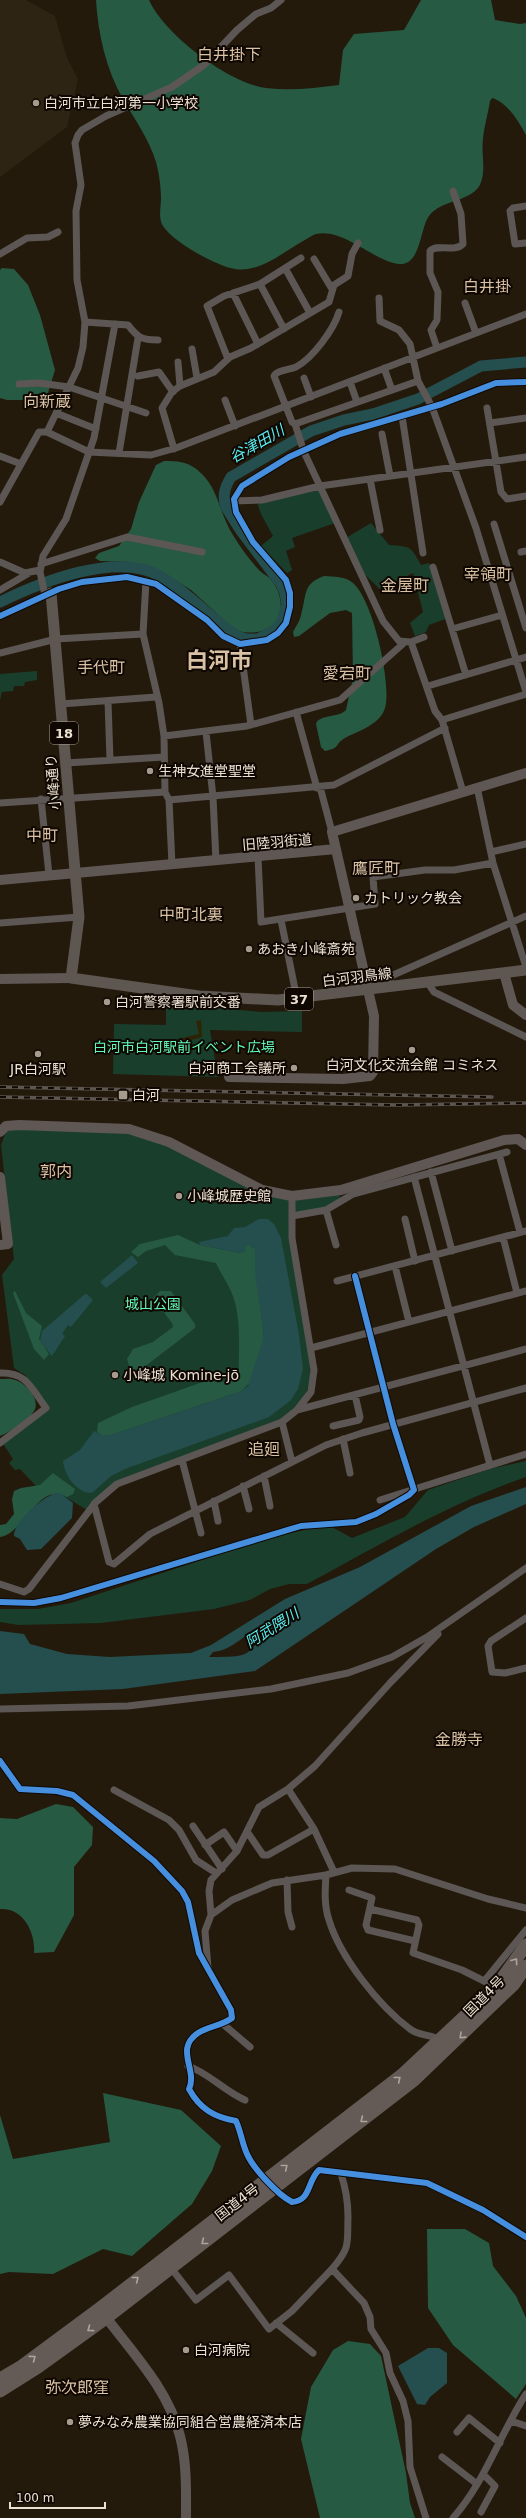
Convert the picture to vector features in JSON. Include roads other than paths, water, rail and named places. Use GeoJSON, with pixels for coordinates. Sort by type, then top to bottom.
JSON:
{"type":"FeatureCollection","features":[{"type":"Feature","properties":{"kind":"highway","name":"国道4号"},"geometry":{"type":"LineString","coordinates":[[0,2379],[171,2268],[396,2080],[440,2040],[526,1945]]}},
{"type":"Feature","properties":{"kind":"highway","name":"国道4号"},"geometry":{"type":"LineString","coordinates":[[0,2391],[38,2367],[102,2313],[270,2184],[414,2080],[514,1984],[526,1966]]}},
{"type":"Feature","properties":{"kind":"main road","name":"小峰通り"},"geometry":{"type":"LineString","coordinates":[[47,593],[56,639],[76,873]]}},
{"type":"Feature","properties":{"kind":"main road","name":"18"},"geometry":{"type":"LineString","coordinates":[[71,978],[78,917],[76,873]]}},
{"type":"Feature","properties":{"kind":"main road","name":"白河羽鳥線"},"geometry":{"type":"LineString","coordinates":[[71,978],[199,996],[255,1000],[297,999],[367,991],[504,973],[526,968]]}},
{"type":"Feature","properties":{"kind":"street"},"geometry":{"type":"LineString","coordinates":[[47,432],[69,387],[81,357],[85,322],[77,280],[76,211],[81,185],[75,143],[78,135],[82,130],[106,116],[172,87],[204,65],[236,30],[256,14],[271,8],[281,0]]}},
{"type":"Feature","properties":{"kind":"street"},"geometry":{"type":"LineString","coordinates":[[437,348],[431,330],[437,320],[438,292],[430,273],[430,251],[433,248],[458,248],[463,244],[461,214],[453,191]]}},
{"type":"Feature","properties":{"kind":"street"},"geometry":{"type":"LineString","coordinates":[[526,206],[513,208],[510,211],[515,244],[526,243]]}},
{"type":"Feature","properties":{"kind":"street"},"geometry":{"type":"LineString","coordinates":[[0,254],[27,238],[48,237],[58,232]]}},
{"type":"Feature","properties":{"kind":"street"},"geometry":{"type":"LineString","coordinates":[[332,289],[348,276],[352,254],[358,243]]}},
{"type":"Feature","properties":{"kind":"street"},"geometry":{"type":"LineString","coordinates":[[228,359],[207,307],[224,296],[260,284],[301,258]]}},
{"type":"Feature","properties":{"kind":"street"},"geometry":{"type":"LineString","coordinates":[[174,449],[162,408],[173,392],[180,386],[214,372],[228,359],[258,344],[331,300],[332,289],[314,260]]}},
{"type":"Feature","properties":{"kind":"street"},"geometry":{"type":"LineString","coordinates":[[285,268],[310,313]]}},
{"type":"Feature","properties":{"kind":"street"},"geometry":{"type":"LineString","coordinates":[[260,284],[284,329]]}},
{"type":"Feature","properties":{"kind":"street"},"geometry":{"type":"LineString","coordinates":[[233,294],[258,344]]}},
{"type":"Feature","properties":{"kind":"street"},"geometry":{"type":"LineString","coordinates":[[379,298],[380,321],[393,326],[406,338],[414,357],[420,383],[430,404],[476,528],[526,693],[442,720]]}},
{"type":"Feature","properties":{"kind":"street"},"geometry":{"type":"LineString","coordinates":[[465,303],[476,334]]}},
{"type":"Feature","properties":{"kind":"street"},"geometry":{"type":"LineString","coordinates":[[339,312],[336,324],[312,355],[295,367],[274,375],[292,422],[296,427],[320,486],[383,621],[399,641],[408,642]]}},
{"type":"Feature","properties":{"kind":"street"},"geometry":{"type":"LineString","coordinates":[[0,502],[39,432],[47,432],[89,452],[152,455],[174,449],[526,314]]}},
{"type":"Feature","properties":{"kind":"street"},"geometry":{"type":"LineString","coordinates":[[85,322],[128,325],[138,338],[143,340],[158,340]]}},
{"type":"Feature","properties":{"kind":"street"},"geometry":{"type":"LineString","coordinates":[[47,593],[41,569],[51,540],[66,519],[96,429],[115,324]]}},
{"type":"Feature","properties":{"kind":"street"},"geometry":{"type":"LineString","coordinates":[[119,453],[138,338]]}},
{"type":"Feature","properties":{"kind":"street"},"geometry":{"type":"LineString","coordinates":[[192,349],[197,378]]}},
{"type":"Feature","properties":{"kind":"street"},"geometry":{"type":"LineString","coordinates":[[178,362],[180,386]]}},
{"type":"Feature","properties":{"kind":"street"},"geometry":{"type":"LineString","coordinates":[[384,368],[392,390]]}},
{"type":"Feature","properties":{"kind":"street"},"geometry":{"type":"LineString","coordinates":[[138,376],[159,372],[173,392]]}},
{"type":"Feature","properties":{"kind":"street"},"geometry":{"type":"LineString","coordinates":[[304,378],[311,397]]}},
{"type":"Feature","properties":{"kind":"street"},"geometry":{"type":"LineString","coordinates":[[350,382],[357,402]]}},
{"type":"Feature","properties":{"kind":"street"},"geometry":{"type":"LineString","coordinates":[[0,616],[47,593],[82,582],[127,577],[146,581],[168,592],[207,620],[223,636],[240,644],[260,643],[278,633],[289,615],[290,593],[286,580],[264,556],[248,534],[236,512],[234,501],[238,491],[249,481],[303,447],[340,434],[402,416],[430,404],[496,383],[526,382]]}},
{"type":"Feature","properties":{"kind":"street"},"geometry":{"type":"LineString","coordinates":[[19,384],[39,383],[69,387],[146,413]]}},
{"type":"Feature","properties":{"kind":"street"},"geometry":{"type":"LineString","coordinates":[[296,427],[357,402],[392,390],[420,383]]}},
{"type":"Feature","properties":{"kind":"street"},"geometry":{"type":"LineString","coordinates":[[225,400],[235,426]]}},
{"type":"Feature","properties":{"kind":"street"},"geometry":{"type":"LineString","coordinates":[[488,408],[503,496],[507,499],[526,496]]}},
{"type":"Feature","properties":{"kind":"street"},"geometry":{"type":"LineString","coordinates":[[56,413],[96,429]]}},
{"type":"Feature","properties":{"kind":"street"},"geometry":{"type":"LineString","coordinates":[[402,416],[422,553]]}},
{"type":"Feature","properties":{"kind":"street"},"geometry":{"type":"LineString","coordinates":[[490,423],[526,418]]}},
{"type":"Feature","properties":{"kind":"street"},"geometry":{"type":"LineString","coordinates":[[382,434],[390,476]]}},
{"type":"Feature","properties":{"kind":"street"},"geometry":{"type":"LineString","coordinates":[[0,456],[20,464]]}},
{"type":"Feature","properties":{"kind":"street"},"geometry":{"type":"LineString","coordinates":[[234,501],[273,498],[320,486],[526,457]]}},
{"type":"Feature","properties":{"kind":"street"},"geometry":{"type":"LineString","coordinates":[[370,478],[380,530]]}},
{"type":"Feature","properties":{"kind":"street"},"geometry":{"type":"LineString","coordinates":[[494,524],[526,628]]}},
{"type":"Feature","properties":{"kind":"street"},"geometry":{"type":"LineString","coordinates":[[0,562],[25,573],[41,569],[127,537],[202,552]]}},
{"type":"Feature","properties":{"kind":"street"},"geometry":{"type":"LineString","coordinates":[[433,567],[466,675]]}},
{"type":"Feature","properties":{"kind":"street"},"geometry":{"type":"LineString","coordinates":[[0,590],[29,572]]}},
{"type":"Feature","properties":{"kind":"street"},"geometry":{"type":"LineString","coordinates":[[146,581],[143,634],[164,736],[165,792],[169,800],[172,865]]}},
{"type":"Feature","properties":{"kind":"street"},"geometry":{"type":"LineString","coordinates":[[452,629],[502,615]]}},
{"type":"Feature","properties":{"kind":"street"},"geometry":{"type":"LineString","coordinates":[[0,653],[56,639],[143,634]]}},
{"type":"Feature","properties":{"kind":"street"},"geometry":{"type":"LineString","coordinates":[[164,736],[206,732],[251,725],[340,700],[408,642],[424,637]]}},
{"type":"Feature","properties":{"kind":"street"},"geometry":{"type":"LineString","coordinates":[[408,642],[428,686],[435,711],[442,720],[445,728],[463,792]]}},
{"type":"Feature","properties":{"kind":"street"},"geometry":{"type":"LineString","coordinates":[[240,644],[251,725]]}},
{"type":"Feature","properties":{"kind":"street"},"geometry":{"type":"LineString","coordinates":[[428,686],[526,657]]}},
{"type":"Feature","properties":{"kind":"street"},"geometry":{"type":"LineString","coordinates":[[61,704],[156,697]]}},
{"type":"Feature","properties":{"kind":"street"},"geometry":{"type":"LineString","coordinates":[[108,701],[110,760]]}},
{"type":"Feature","properties":{"kind":"street"},"geometry":{"type":"LineString","coordinates":[[296,712],[332,832]]}},
{"type":"Feature","properties":{"kind":"street"},"geometry":{"type":"LineString","coordinates":[[169,800],[318,788],[350,778],[445,728]]}},
{"type":"Feature","properties":{"kind":"street"},"geometry":{"type":"LineString","coordinates":[[206,732],[213,796],[216,861]]}},
{"type":"Feature","properties":{"kind":"street"},"geometry":{"type":"LineString","coordinates":[[66,763],[164,757]]}},
{"type":"Feature","properties":{"kind":"street","name":"旧陸羽街道"},"geometry":{"type":"LineString","coordinates":[[0,880],[336,849],[332,832],[526,773]]}},
{"type":"Feature","properties":{"kind":"street"},"geometry":{"type":"LineString","coordinates":[[477,787],[493,863],[509,919],[512,922],[526,968]]}},
{"type":"Feature","properties":{"kind":"street"},"geometry":{"type":"LineString","coordinates":[[0,803],[70,797],[165,792]]}},
{"type":"Feature","properties":{"kind":"street"},"geometry":{"type":"LineString","coordinates":[[41,799],[49,875]]}},
{"type":"Feature","properties":{"kind":"street"},"geometry":{"type":"LineString","coordinates":[[491,852],[526,844]]}},
{"type":"Feature","properties":{"kind":"street"},"geometry":{"type":"LineString","coordinates":[[229,1077],[330,1079],[364,1078],[370,1076],[373,1072],[375,1018],[367,991],[336,849]]}},
{"type":"Feature","properties":{"kind":"street"},"geometry":{"type":"LineString","coordinates":[[258,857],[261,922],[375,904],[373,877],[425,870],[454,870],[493,863]]}},
{"type":"Feature","properties":{"kind":"street"},"geometry":{"type":"LineString","coordinates":[[387,988],[391,976],[526,916]]}},
{"type":"Feature","properties":{"kind":"street"},"geometry":{"type":"LineString","coordinates":[[0,923],[78,917]]}},
{"type":"Feature","properties":{"kind":"street"},"geometry":{"type":"LineString","coordinates":[[281,920],[297,999]]}},
{"type":"Feature","properties":{"kind":"street"},"geometry":{"type":"LineString","coordinates":[[504,973],[513,1005],[526,1015]]}},
{"type":"Feature","properties":{"kind":"street"},"geometry":{"type":"LineString","coordinates":[[0,979],[71,978]]}},
{"type":"Feature","properties":{"kind":"street"},"geometry":{"type":"LineString","coordinates":[[428,983],[434,992],[526,1037]]}},
{"type":"Feature","properties":{"kind":"street"},"geometry":{"type":"LineString","coordinates":[[0,1132],[6,1126],[19,1125],[129,1129],[169,1142],[262,1190],[292,1196],[343,1194],[507,1152]]}},
{"type":"Feature","properties":{"kind":"street"},"geometry":{"type":"LineString","coordinates":[[292,1216],[326,1210],[343,1194],[452,1155],[504,1140],[518,1139],[526,1143]]}},
{"type":"Feature","properties":{"kind":"street"},"geometry":{"type":"LineString","coordinates":[[337,1281],[523,1232],[499,1154]]}},
{"type":"Feature","properties":{"kind":"street"},"geometry":{"type":"LineString","coordinates":[[452,1155],[455,1166]]}},
{"type":"Feature","properties":{"kind":"street"},"geometry":{"type":"LineString","coordinates":[[431,1172],[452,1251]]}},
{"type":"Feature","properties":{"kind":"street"},"geometry":{"type":"LineString","coordinates":[[0,1177],[8,1244],[0,1245]]}},
{"type":"Feature","properties":{"kind":"street"},"geometry":{"type":"LineString","coordinates":[[414,1177],[490,1465]]}},
{"type":"Feature","properties":{"kind":"street"},"geometry":{"type":"LineString","coordinates":[[0,1584],[24,1592],[29,1589],[94,1504],[117,1484],[282,1422],[297,1410],[312,1387],[314,1370],[292,1238],[292,1196]]}},
{"type":"Feature","properties":{"kind":"street"},"geometry":{"type":"LineString","coordinates":[[326,1210],[336,1245]]}},
{"type":"Feature","properties":{"kind":"street"},"geometry":{"type":"LineString","coordinates":[[405,1219],[415,1261]]}},
{"type":"Feature","properties":{"kind":"street"},"geometry":{"type":"LineString","coordinates":[[503,1237],[517,1293]]}},
{"type":"Feature","properties":{"kind":"street"},"geometry":{"type":"LineString","coordinates":[[395,1266],[409,1322]]}},
{"type":"Feature","properties":{"kind":"street"},"geometry":{"type":"LineString","coordinates":[[355,1276],[393,1424],[414,1490]]}},
{"type":"Feature","properties":{"kind":"street"},"geometry":{"type":"LineString","coordinates":[[311,1348],[526,1291]]}},
{"type":"Feature","properties":{"kind":"street"},"geometry":{"type":"LineString","coordinates":[[297,1410],[526,1349]]}},
{"type":"Feature","properties":{"kind":"street"},"geometry":{"type":"LineString","coordinates":[[0,1373],[19,1375],[26,1380],[46,1408],[0,1443]]}},
{"type":"Feature","properties":{"kind":"street"},"geometry":{"type":"LineString","coordinates":[[94,1504],[109,1562],[112,1564],[150,1534],[326,1445],[393,1424],[526,1388]]}},
{"type":"Feature","properties":{"kind":"street"},"geometry":{"type":"LineString","coordinates":[[333,1426],[359,1420],[360,1417],[355,1395]]}},
{"type":"Feature","properties":{"kind":"street"},"geometry":{"type":"LineString","coordinates":[[282,1422],[292,1462]]}},
{"type":"Feature","properties":{"kind":"street"},"geometry":{"type":"LineString","coordinates":[[342,1439],[350,1472]]}},
{"type":"Feature","properties":{"kind":"street"},"geometry":{"type":"LineString","coordinates":[[380,1500],[526,1454]]}},
{"type":"Feature","properties":{"kind":"street"},"geometry":{"type":"LineString","coordinates":[[182,1460],[201,1533]]}},
{"type":"Feature","properties":{"kind":"street"},"geometry":{"type":"LineString","coordinates":[[264,1476],[270,1506]]}},
{"type":"Feature","properties":{"kind":"street"},"geometry":{"type":"LineString","coordinates":[[243,1486],[249,1509]]}},
{"type":"Feature","properties":{"kind":"street"},"geometry":{"type":"LineString","coordinates":[[0,1602],[34,1603],[61,1598],[301,1526],[356,1522],[376,1514],[409,1495],[414,1490]]}},
{"type":"Feature","properties":{"kind":"street"},"geometry":{"type":"LineString","coordinates":[[214,1502],[218,1520]]}},
{"type":"Feature","properties":{"kind":"street"},"geometry":{"type":"LineString","coordinates":[[0,1710],[128,1706],[300,1684],[376,1664],[442,1628],[526,1568]]}},
{"type":"Feature","properties":{"kind":"street"},"geometry":{"type":"LineString","coordinates":[[526,1618],[491,1641],[488,1646],[492,1672],[506,1673],[526,1668]]}},
{"type":"Feature","properties":{"kind":"street"},"geometry":{"type":"LineString","coordinates":[[211,1915],[209,1891],[211,1880],[237,1851],[248,1833],[259,1807],[288,1789],[332,1750],[390,1683],[442,1628]]}},
{"type":"Feature","properties":{"kind":"street"},"geometry":{"type":"LineString","coordinates":[[0,1762],[20,1789],[57,1791],[73,1795],[154,1861],[182,1891],[188,1902],[200,1954],[232,2010],[232,2018],[223,2024],[209,2028],[190,2040],[186,2049],[192,2083],[189,2089],[195,2101],[214,2116],[236,2121],[243,2135],[247,2154],[270,2184],[286,2199],[298,2202],[307,2195],[313,2176],[319,2170],[327,2169],[341,2174],[427,2183],[483,2210],[526,2237]]}},
{"type":"Feature","properties":{"kind":"street"},"geometry":{"type":"LineString","coordinates":[[288,1789],[314,1829],[334,1872]]}},
{"type":"Feature","properties":{"kind":"street"},"geometry":{"type":"LineString","coordinates":[[114,1790],[169,1820],[179,1830],[196,1860],[219,1871]]}},
{"type":"Feature","properties":{"kind":"street"},"geometry":{"type":"LineString","coordinates":[[193,1826],[219,1871]]}},
{"type":"Feature","properties":{"kind":"street"},"geometry":{"type":"LineString","coordinates":[[248,1833],[263,1855],[268,1855],[314,1829]]}},
{"type":"Feature","properties":{"kind":"street"},"geometry":{"type":"LineString","coordinates":[[205,1845],[224,1832],[237,1851]]}},
{"type":"Feature","properties":{"kind":"street"},"geometry":{"type":"LineString","coordinates":[[208,1970],[205,1931],[206,1924],[211,1915],[232,1900],[255,1889],[288,1880],[326,1875],[334,1872],[359,1868],[395,1869],[488,1899],[526,1908]]}},
{"type":"Feature","properties":{"kind":"street"},"geometry":{"type":"LineString","coordinates":[[326,1875],[326,1904],[329,1921],[347,1956],[370,1990],[384,2008],[411,2030],[419,2034],[433,2035],[440,2040]]}},
{"type":"Feature","properties":{"kind":"street"},"geometry":{"type":"LineString","coordinates":[[288,1880],[288,1912],[292,1927]]}},
{"type":"Feature","properties":{"kind":"street"},"geometry":{"type":"LineString","coordinates":[[349,1890],[372,1898],[366,1925],[368,1930],[415,1941]]}},
{"type":"Feature","properties":{"kind":"street"},"geometry":{"type":"LineString","coordinates":[[370,1909],[417,1920],[419,1925],[412,1953],[491,1983],[526,1930]]}},
{"type":"Feature","properties":{"kind":"street"},"geometry":{"type":"LineString","coordinates":[[223,2024],[250,2047]]}},
{"type":"Feature","properties":{"kind":"street"},"geometry":{"type":"LineString","coordinates":[[188,2066],[197,2069],[229,2094],[245,2100]]}},
{"type":"Feature","properties":{"kind":"street"},"geometry":{"type":"LineString","coordinates":[[171,2268],[196,2300],[228,2275],[269,2329],[292,2311],[332,2269],[341,2258],[348,2244],[350,2230],[349,2202],[341,2174]]}},
{"type":"Feature","properties":{"kind":"street"},"geometry":{"type":"LineString","coordinates":[[332,2269],[364,2303],[370,2317],[371,2329],[386,2353],[390,2373],[402,2401],[408,2421],[410,2467],[426,2518]]}},
{"type":"Feature","properties":{"kind":"street"},"geometry":{"type":"LineString","coordinates":[[102,2313],[160,2389],[172,2413],[183,2452],[186,2518]]}},
{"type":"Feature","properties":{"kind":"street"},"geometry":{"type":"LineString","coordinates":[[276,2323],[313,2353]]}},
{"type":"Feature","properties":{"kind":"street"},"geometry":{"type":"LineString","coordinates":[[453,2518],[483,2474],[526,2394]]}},
{"type":"Feature","properties":{"kind":"street"},"geometry":{"type":"LineString","coordinates":[[457,2432],[469,2418],[500,2442]]}},
{"type":"Feature","properties":{"kind":"street"},"geometry":{"type":"LineString","coordinates":[[511,2420],[526,2426]]}},
{"type":"Feature","properties":{"kind":"street"},"geometry":{"type":"LineString","coordinates":[[442,2457],[477,2484]]}},
{"type":"Feature","properties":{"kind":"street"},"geometry":{"type":"LineString","coordinates":[[481,2512],[495,2486],[483,2474]]}},
{"type":"Feature","properties":{"kind":"water"},"geometry":{"type":"Polygon","coordinates":[[[259,1219],[268,1219],[274,1224],[281,1238],[299,1335],[303,1369],[298,1389],[291,1400],[269,1417],[125,1469],[111,1476],[92,1493],[81,1490],[68,1477],[63,1461],[80,1450],[94,1431],[101,1435],[111,1435],[242,1391],[248,1386],[264,1337],[255,1274],[255,1249],[249,1244],[245,1246],[245,1251],[240,1253],[200,1245],[199,1242],[228,1236],[234,1228],[245,1227],[259,1219]]]}},
{"type":"Feature","properties":{"kind":"water"},"geometry":{"type":"Polygon","coordinates":[[[132,1255],[138,1263],[106,1288],[100,1282],[132,1255]]]}},
{"type":"Feature","properties":{"kind":"water"},"geometry":{"type":"Polygon","coordinates":[[[85,1294],[93,1300],[71,1327],[68,1325],[62,1334],[65,1336],[52,1356],[40,1341],[42,1331],[85,1294]]]}},
{"type":"Feature","properties":{"kind":"water","name":"阿武隈川"},"geometry":{"type":"Polygon","coordinates":[[[526,1487],[526,1504],[474,1527],[436,1549],[255,1671],[123,1689],[0,1694],[0,1631],[24,1634],[30,1644],[67,1654],[110,1657],[191,1653],[211,1645],[285,1599],[360,1567],[471,1506],[526,1487]],[[272,1622],[257,1628],[229,1647],[221,1651],[213,1652],[209,1657],[235,1656],[248,1652],[253,1648],[272,1622]]]}},
{"type":"Feature","properties":{"kind":"water"},"geometry":{"type":"Polygon","coordinates":[[[60,1493],[73,1503],[72,1518],[41,1549],[27,1550],[20,1539],[14,1536],[19,1524],[31,1509],[47,1497],[60,1493]]]}},
{"type":"Feature","properties":{"kind":"water"},"geometry":{"type":"Polygon","coordinates":[[[428,2348],[439,2348],[447,2353],[447,2383],[430,2397],[425,2405],[417,2404],[398,2366],[428,2348]]]}},
{"type":"Feature","properties":{"kind":"waterway","name":"谷津田川"},"geometry":{"type":"LineString","coordinates":[[0,602],[57,578],[79,572],[101,568],[123,567],[142,569],[160,576],[170,582],[237,636],[246,639],[258,639],[274,631],[281,623],[287,605],[285,593],[281,584],[241,531],[226,507],[224,499],[225,491],[231,477],[311,431],[344,420],[373,414],[418,399],[481,366],[526,362]]}},
{"type":"Feature","properties":{"kind":"railway"},"geometry":{"type":"LineString","coordinates":[[0,1087],[492,1097]]}},
{"type":"Feature","properties":{"kind":"railway"},"geometry":{"type":"LineString","coordinates":[[0,1097],[396,1105],[526,1103]]}},
{"type":"Feature","properties":{"kind":"place","name":"白河市立白河第一小学校"},"geometry":{"type":"Point","coordinates":[36,103]}},
{"type":"Feature","properties":{"kind":"place","name":"生神女進堂聖堂"},"geometry":{"type":"Point","coordinates":[150,771]}},
{"type":"Feature","properties":{"kind":"place","name":"カトリック教会"},"geometry":{"type":"Point","coordinates":[356,898]}},
{"type":"Feature","properties":{"kind":"place","name":"あおき小峰斎苑"},"geometry":{"type":"Point","coordinates":[249,949]}},
{"type":"Feature","properties":{"kind":"place","name":"白河警察署駅前交番"},"geometry":{"type":"Point","coordinates":[107,1002]}},
{"type":"Feature","properties":{"kind":"place","name":"白河文化交流会館 コミネス"},"geometry":{"type":"Point","coordinates":[412,1050]}},
{"type":"Feature","properties":{"kind":"place","name":"JR白河駅"},"geometry":{"type":"Point","coordinates":[38,1054]}},
{"type":"Feature","properties":{"kind":"place","name":"白河商工会議所"},"geometry":{"type":"Point","coordinates":[294,1068]}},
{"type":"Feature","properties":{"kind":"place","name":"白河"},"geometry":{"type":"Point","coordinates":[123,1095]}},
{"type":"Feature","properties":{"kind":"place","name":"小峰城歴史館"},"geometry":{"type":"Point","coordinates":[179,1196]}},
{"type":"Feature","properties":{"kind":"place","name":"小峰城 Komine-jō"},"geometry":{"type":"Point","coordinates":[115,1375]}},
{"type":"Feature","properties":{"kind":"place","name":"白河病院"},"geometry":{"type":"Point","coordinates":[186,2350]}},
{"type":"Feature","properties":{"kind":"place","name":"夢みなみ農業協同組合営農経済本店"},"geometry":{"type":"Point","coordinates":[70,2422]}},
{"type":"Feature","properties":{"kind":"district","name":"白井掛下"},"geometry":{"type":"Point","coordinates":[229,54]}},
{"type":"Feature","properties":{"kind":"district","name":"白井掛"},"geometry":{"type":"Point","coordinates":[487,286]}},
{"type":"Feature","properties":{"kind":"district","name":"向新蔵"},"geometry":{"type":"Point","coordinates":[47,401]}},
{"type":"Feature","properties":{"kind":"district","name":"宰領町"},"geometry":{"type":"Point","coordinates":[488,574]}},
{"type":"Feature","properties":{"kind":"district","name":"金屋町"},"geometry":{"type":"Point","coordinates":[405,585]}},
{"type":"Feature","properties":{"kind":"district","name":"白河市"},"geometry":{"type":"Point","coordinates":[219,660]}},
{"type":"Feature","properties":{"kind":"district","name":"手代町"},"geometry":{"type":"Point","coordinates":[101,667]}},
{"type":"Feature","properties":{"kind":"district","name":"愛宕町"},"geometry":{"type":"Point","coordinates":[347,673]}},
{"type":"Feature","properties":{"kind":"district","name":"中町"},"geometry":{"type":"Point","coordinates":[42,835]}},
{"type":"Feature","properties":{"kind":"district","name":"鷹匠町"},"geometry":{"type":"Point","coordinates":[376,868]}},
{"type":"Feature","properties":{"kind":"district","name":"中町北裏"},"geometry":{"type":"Point","coordinates":[191,914]}},
{"type":"Feature","properties":{"kind":"district","name":"郭内"},"geometry":{"type":"Point","coordinates":[56,1171]}},
{"type":"Feature","properties":{"kind":"district","name":"追廻"},"geometry":{"type":"Point","coordinates":[264,1449]}},
{"type":"Feature","properties":{"kind":"district","name":"金勝寺"},"geometry":{"type":"Point","coordinates":[459,1739]}},
{"type":"Feature","properties":{"kind":"district","name":"弥次郎窪"},"geometry":{"type":"Point","coordinates":[77,2387]}},
{"type":"Feature","properties":{"kind":"park label","name":"白河市白河駅前イベント広場"},"geometry":{"type":"Point","coordinates":[184,1047]}},
{"type":"Feature","properties":{"kind":"park label","name":"城山公園"},"geometry":{"type":"Point","coordinates":[153,1304]}}]}
